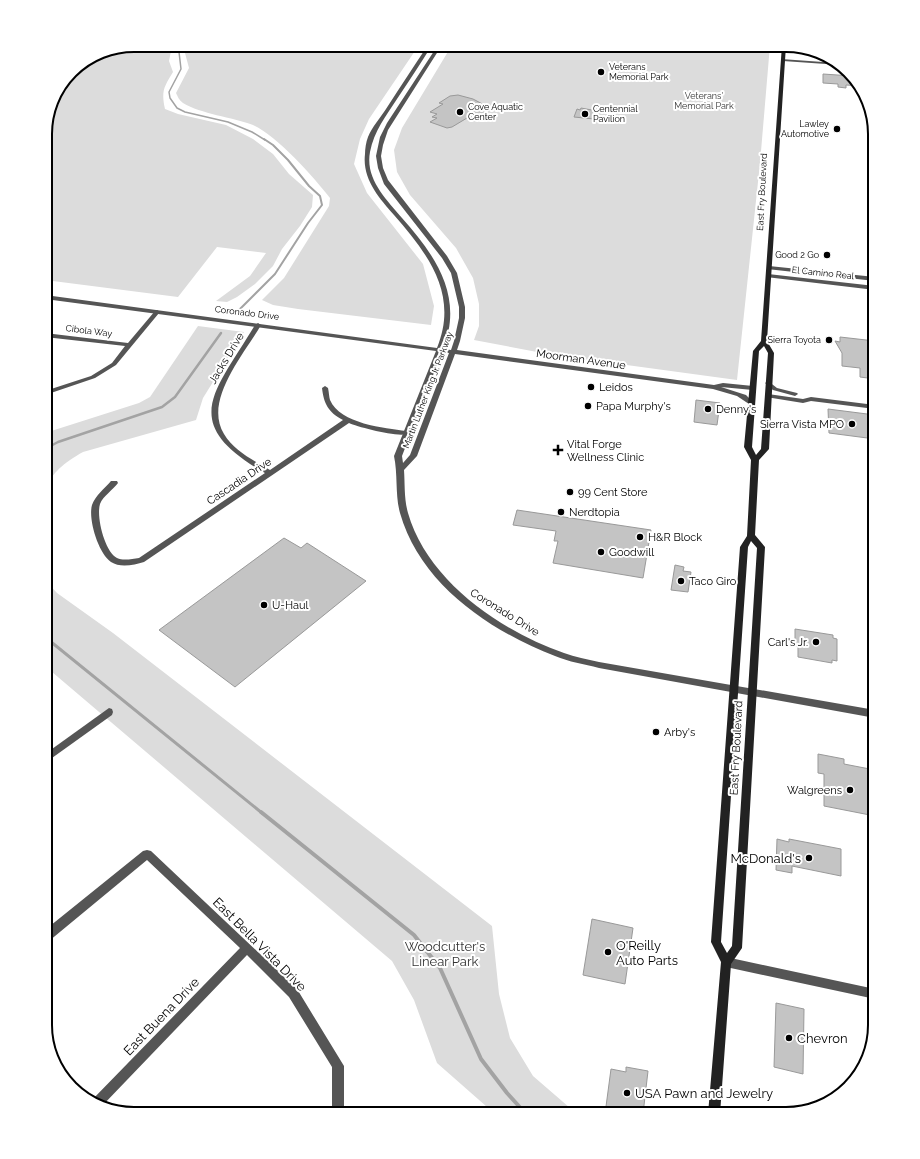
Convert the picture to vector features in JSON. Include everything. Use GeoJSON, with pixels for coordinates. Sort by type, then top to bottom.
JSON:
{"type":"FeatureCollection","features":[{"type":"Feature","properties":{"kind":"main road","name":"East Fry Boulevard"},"geometry":{"type":"LineString","coordinates":[[754,460],[765,449],[771,353],[764,341],[784,52]]}},
{"type":"Feature","properties":{"kind":"main road","name":"East Fry Boulevard"},"geometry":{"type":"LineString","coordinates":[[715,1107],[726,962],[716,942],[744,547],[751,536],[754,460],[748,447],[756,351],[764,341]]}},
{"type":"Feature","properties":{"kind":"main road","name":"East Fry Boulevard"},"geometry":{"type":"LineString","coordinates":[[726,962],[737,948],[761,547],[751,536]]}},
{"type":"Feature","properties":{"kind":"street","name":"Martin Luther King Jr. Parkway"},"geometry":{"type":"LineString","coordinates":[[401,469],[413,456],[446,350],[448,312],[445,288],[440,273],[428,252],[379,194],[369,175],[367,154],[371,136],[425,52]]}},
{"type":"Feature","properties":{"kind":"street","name":"Martin Luther King Jr. Parkway"},"geometry":{"type":"LineString","coordinates":[[401,469],[398,456],[406,433],[446,350],[460,332],[462,318],[460,294],[454,273],[445,257],[387,184],[382,175],[379,160],[380,144],[387,129],[436,52]]}},
{"type":"Feature","properties":{"kind":"street"},"geometry":{"type":"LineString","coordinates":[[783,60],[827,63]]}},
{"type":"Feature","properties":{"kind":"street","name":"El Camino Real"},"geometry":{"type":"LineString","coordinates":[[769,268],[868,278]]}},
{"type":"Feature","properties":{"kind":"street","name":"El Camino Real"},"geometry":{"type":"LineString","coordinates":[[768,276],[868,287]]}},
{"type":"Feature","properties":{"kind":"street","name":"Coronado Drive"},"geometry":{"type":"LineString","coordinates":[[52,298],[446,350]]}},
{"type":"Feature","properties":{"kind":"street"},"geometry":{"type":"LineString","coordinates":[[52,391],[93,377],[114,364],[157,312]]}},
{"type":"Feature","properties":{"kind":"street","name":"Jacks Drive"},"geometry":{"type":"LineString","coordinates":[[258,325],[222,382],[216,396],[214,416],[220,433],[228,444],[241,455],[270,473]]}},
{"type":"Feature","properties":{"kind":"street","name":"Cibola Way"},"geometry":{"type":"LineString","coordinates":[[52,336],[131,345]]}},
{"type":"Feature","properties":{"kind":"street","name":"Moorman Avenue"},"geometry":{"type":"LineString","coordinates":[[446,350],[714,387],[722,391],[743,395],[752,404]]}},
{"type":"Feature","properties":{"kind":"street"},"geometry":{"type":"LineString","coordinates":[[768,384],[785,393],[803,395],[811,399],[868,406]]}},
{"type":"Feature","properties":{"kind":"street","name":"Moorman Avenue"},"geometry":{"type":"LineString","coordinates":[[714,387],[723,385],[753,388]]}},
{"type":"Feature","properties":{"kind":"street"},"geometry":{"type":"LineString","coordinates":[[325,388],[327,402],[336,412],[348,420],[381,430],[406,433]]}},
{"type":"Feature","properties":{"kind":"street"},"geometry":{"type":"LineString","coordinates":[[768,396],[803,401],[811,399]]}},
{"type":"Feature","properties":{"kind":"street","name":"Cascadia Drive"},"geometry":{"type":"LineString","coordinates":[[114,483],[96,504],[95,519],[100,538],[108,554],[113,559],[121,562],[142,560],[348,420]]}},
{"type":"Feature","properties":{"kind":"street","name":"Coronado Drive"},"geometry":{"type":"LineString","coordinates":[[401,469],[400,490],[404,514],[413,536],[428,564],[446,585],[468,604],[529,642],[559,654],[599,665],[868,713]]}},
{"type":"Feature","properties":{"kind":"street"},"geometry":{"type":"LineString","coordinates":[[52,754],[109,712]]}},
{"type":"Feature","properties":{"kind":"street","name":"East Bella Vista Drive"},"geometry":{"type":"LineString","coordinates":[[52,931],[147,854],[293,993],[338,1066],[338,1107]]}},
{"type":"Feature","properties":{"kind":"street","name":"East Buena Drive"},"geometry":{"type":"LineString","coordinates":[[99,1100],[247,948]]}},
{"type":"Feature","properties":{"kind":"street"},"geometry":{"type":"LineString","coordinates":[[726,962],[868,992]]}},
{"type":"Feature","properties":{"kind":"green space"},"geometry":{"type":"Polygon","coordinates":[[[134,52],[171,52],[169,61],[173,72],[163,93],[165,109],[178,114],[226,125],[253,139],[273,154],[289,174],[313,195],[312,207],[300,226],[282,249],[273,266],[255,284],[237,297],[227,302],[216,301],[250,276],[266,253],[217,247],[178,297],[52,281],[52,128],[56,107],[66,88],[80,72],[107,56],[134,52]]]}},
{"type":"Feature","properties":{"kind":"green space"},"geometry":{"type":"Polygon","coordinates":[[[414,52],[369,119],[360,139],[354,164],[367,193],[423,264],[434,306],[431,325],[298,309],[273,305],[262,300],[284,278],[329,206],[330,198],[315,179],[294,157],[262,130],[245,122],[190,107],[180,101],[176,93],[189,68],[185,53],[414,52]]]}},
{"type":"Feature","properties":{"kind":"green space","name":"Veterans' Memorial Park"},"geometry":{"type":"Polygon","coordinates":[[[448,52],[769,52],[760,163],[737,380],[553,355],[474,340],[479,326],[479,304],[473,278],[456,248],[410,195],[397,172],[394,150],[402,128],[448,52]]]}},
{"type":"Feature","properties":{"kind":"green space"},"geometry":{"type":"Polygon","coordinates":[[[198,326],[244,332],[203,398],[196,420],[83,452],[62,466],[52,476],[52,431],[139,403],[150,397],[198,326]]]}},
{"type":"Feature","properties":{"kind":"green space","name":"Woodcutter's Linear Park"},"geometry":{"type":"Polygon","coordinates":[[[52,588],[57,593],[113,633],[492,926],[499,994],[510,1038],[533,1076],[569,1107],[487,1107],[437,1063],[414,1000],[392,961],[52,672],[52,588]]]}},
{"type":"Feature","properties":{"kind":"building"},"geometry":{"type":"Polygon","coordinates":[[[823,74],[843,75],[852,85],[846,85],[846,88],[838,87],[838,84],[823,83],[823,74]]]}},
{"type":"Feature","properties":{"kind":"building","name":"Cove Aquatic Center"},"geometry":{"type":"Polygon","coordinates":[[[458,95],[473,99],[492,109],[475,120],[467,118],[452,127],[447,128],[430,122],[437,118],[432,117],[437,114],[430,112],[443,104],[439,103],[450,96],[458,95]]]}},
{"type":"Feature","properties":{"kind":"building","name":"Centennial Pavilion"},"geometry":{"type":"Polygon","coordinates":[[[581,108],[597,111],[594,119],[574,117],[577,109],[580,110],[581,108]]]}},
{"type":"Feature","properties":{"kind":"building"},"geometry":{"type":"Polygon","coordinates":[[[840,337],[868,340],[868,378],[860,377],[860,368],[842,366],[842,353],[835,341],[840,342],[840,337]]]}},
{"type":"Feature","properties":{"kind":"building","name":"Denny's"},"geometry":{"type":"Polygon","coordinates":[[[696,400],[720,403],[717,425],[694,422],[696,400]]]}},
{"type":"Feature","properties":{"kind":"building","name":"Sierra Vista MPO"},"geometry":{"type":"Polygon","coordinates":[[[828,409],[868,414],[868,438],[829,433],[828,409]]]}},
{"type":"Feature","properties":{"kind":"building","name":"Goodwill"},"geometry":{"type":"Polygon","coordinates":[[[517,510],[651,530],[643,578],[553,563],[558,541],[554,541],[556,531],[513,525],[517,510]]]}},
{"type":"Feature","properties":{"kind":"building","name":"U-Haul"},"geometry":{"type":"Polygon","coordinates":[[[284,538],[301,548],[307,543],[366,581],[235,687],[159,630],[284,538]]]}},
{"type":"Feature","properties":{"kind":"building","name":"Taco Giro"},"geometry":{"type":"Polygon","coordinates":[[[675,565],[684,567],[683,571],[691,572],[688,592],[671,590],[675,565]]]}},
{"type":"Feature","properties":{"kind":"building","name":"Carl's Jr."},"geometry":{"type":"Polygon","coordinates":[[[795,629],[833,635],[833,638],[837,639],[837,661],[832,660],[832,663],[798,657],[798,646],[795,646],[795,629]]]}},
{"type":"Feature","properties":{"kind":"building","name":"Walgreens"},"geometry":{"type":"Polygon","coordinates":[[[818,754],[844,759],[844,764],[868,769],[868,815],[824,806],[824,774],[818,773],[818,754]]]}},
{"type":"Feature","properties":{"kind":"building","name":"McDonald's"},"geometry":{"type":"Polygon","coordinates":[[[777,839],[789,842],[789,839],[841,849],[841,876],[792,866],[792,873],[776,870],[777,839]]]}},
{"type":"Feature","properties":{"kind":"building","name":"O'Reilly Auto Parts"},"geometry":{"type":"Polygon","coordinates":[[[592,919],[633,928],[625,984],[583,975],[592,919]]]}},
{"type":"Feature","properties":{"kind":"building","name":"Chevron"},"geometry":{"type":"Polygon","coordinates":[[[776,1003],[804,1009],[803,1074],[774,1067],[776,1003]]]}},
{"type":"Feature","properties":{"kind":"building","name":"USA Pawn and Jewelry"},"geometry":{"type":"Polygon","coordinates":[[[626,1067],[648,1071],[644,1107],[606,1107],[611,1069],[626,1072],[626,1067]]]}},
{"type":"Feature","properties":{"kind":"waterway"},"geometry":{"type":"LineString","coordinates":[[179,52],[181,69],[169,92],[170,98],[177,108],[185,112],[228,122],[252,132],[265,140]]}},
{"type":"Feature","properties":{"kind":"waterway"},"geometry":{"type":"LineString","coordinates":[[238,311],[275,274],[308,223],[322,205],[320,196],[309,186],[288,160],[273,145],[264,139]]}},
{"type":"Feature","properties":{"kind":"waterway"},"geometry":{"type":"LineString","coordinates":[[52,445],[162,407],[175,397],[221,333]]}},
{"type":"Feature","properties":{"kind":"waterway"},"geometry":{"type":"LineString","coordinates":[[52,643],[262,813]]}},
{"type":"Feature","properties":{"kind":"waterway"},"geometry":{"type":"LineString","coordinates":[[261,812],[414,935],[440,968],[481,1059],[520,1107]]}},
{"type":"Feature","properties":{"kind":"place","name":"Veterans Memorial Park"},"geometry":{"type":"Point","coordinates":[601,72]}},
{"type":"Feature","properties":{"kind":"place","name":"Cove Aquatic Center"},"geometry":{"type":"Point","coordinates":[460,112]}},
{"type":"Feature","properties":{"kind":"place","name":"Centennial Pavilion"},"geometry":{"type":"Point","coordinates":[585,114]}},
{"type":"Feature","properties":{"kind":"place","name":"Lawley Automotive"},"geometry":{"type":"Point","coordinates":[837,129]}},
{"type":"Feature","properties":{"kind":"place","name":"Good 2 Go"},"geometry":{"type":"Point","coordinates":[827,255]}},
{"type":"Feature","properties":{"kind":"place","name":"Sierra Toyota"},"geometry":{"type":"Point","coordinates":[829,340]}},
{"type":"Feature","properties":{"kind":"place","name":"Leidos"},"geometry":{"type":"Point","coordinates":[591,387]}},
{"type":"Feature","properties":{"kind":"place","name":"Papa Murphy's"},"geometry":{"type":"Point","coordinates":[588,406]}},
{"type":"Feature","properties":{"kind":"place","name":"Denny's"},"geometry":{"type":"Point","coordinates":[708,409]}},
{"type":"Feature","properties":{"kind":"place","name":"Sierra Vista MPO"},"geometry":{"type":"Point","coordinates":[852,424]}},
{"type":"Feature","properties":{"kind":"place","name":"Vital Forge Wellness Clinic"},"geometry":{"type":"Point","coordinates":[558,450]}},
{"type":"Feature","properties":{"kind":"place","name":"99 Cent Store"},"geometry":{"type":"Point","coordinates":[570,492]}},
{"type":"Feature","properties":{"kind":"place","name":"Nerdtopia"},"geometry":{"type":"Point","coordinates":[561,512]}},
{"type":"Feature","properties":{"kind":"place","name":"H&R Block"},"geometry":{"type":"Point","coordinates":[640,537]}},
{"type":"Feature","properties":{"kind":"place","name":"Goodwill"},"geometry":{"type":"Point","coordinates":[601,552]}},
{"type":"Feature","properties":{"kind":"place","name":"Taco Giro"},"geometry":{"type":"Point","coordinates":[681,581]}},
{"type":"Feature","properties":{"kind":"place","name":"U-Haul"},"geometry":{"type":"Point","coordinates":[264,605]}},
{"type":"Feature","properties":{"kind":"place","name":"Carl's Jr."},"geometry":{"type":"Point","coordinates":[816,642]}},
{"type":"Feature","properties":{"kind":"place","name":"Arby's"},"geometry":{"type":"Point","coordinates":[656,732]}},
{"type":"Feature","properties":{"kind":"place","name":"Walgreens"},"geometry":{"type":"Point","coordinates":[850,790]}},
{"type":"Feature","properties":{"kind":"place","name":"McDonald's"},"geometry":{"type":"Point","coordinates":[809,858]}},
{"type":"Feature","properties":{"kind":"place","name":"O'Reilly Auto Parts"},"geometry":{"type":"Point","coordinates":[608,952]}},
{"type":"Feature","properties":{"kind":"place","name":"Chevron"},"geometry":{"type":"Point","coordinates":[789,1038]}},
{"type":"Feature","properties":{"kind":"place","name":"USA Pawn and Jewelry"},"geometry":{"type":"Point","coordinates":[627,1093]}}]}
